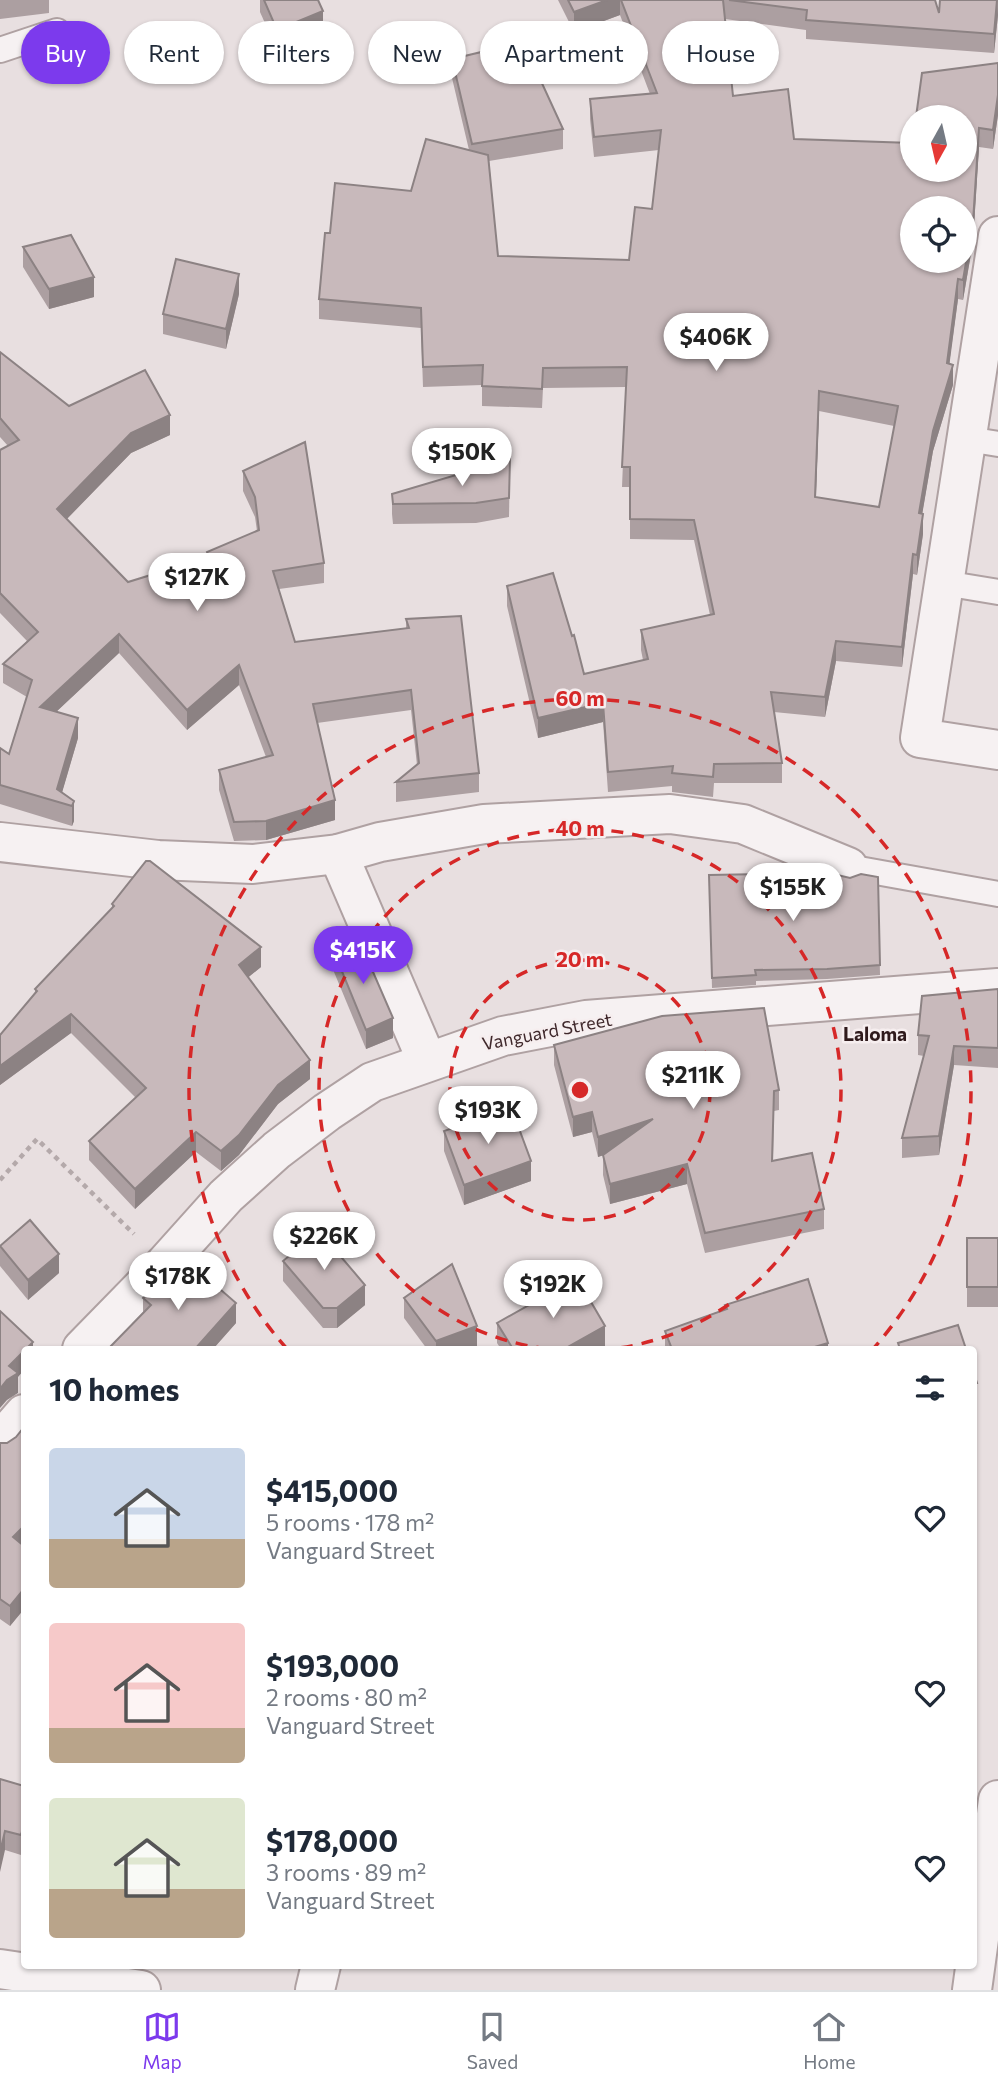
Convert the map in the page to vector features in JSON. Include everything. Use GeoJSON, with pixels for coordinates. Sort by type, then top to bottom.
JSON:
{"type":"FeatureCollection","features":[{"type":"Feature","properties":{"kind":"street"},"geometry":{"type":"LineString","coordinates":[[998,236],[982,441],[943,583],[920,738],[998,750]]}},
{"type":"Feature","properties":{"kind":"street"},"geometry":{"type":"LineString","coordinates":[[0,842],[158,860],[253,864],[338,854],[380,842],[484,824],[670,814],[743,824],[848,867]]}},
{"type":"Feature","properties":{"kind":"street"},"geometry":{"type":"LineString","coordinates":[[338,854],[427,1061]]}},
{"type":"Feature","properties":{"kind":"street","name":"Vanguard Street"},"geometry":{"type":"LineString","coordinates":[[85,1346],[165,1264],[226,1196],[277,1150],[372,1082],[503,1036],[586,1020],[998,988]]}},
{"type":"Feature","properties":{"kind":"street"},"geometry":{"type":"LineString","coordinates":[[0,1442],[21,1418]]}},
{"type":"Feature","properties":{"kind":"street"},"geometry":{"type":"LineString","coordinates":[[977,1953],[998,1800]]}},
{"type":"Feature","properties":{"kind":"street"},"geometry":{"type":"LineString","coordinates":[[0,1969],[42,1970],[141,1990]]}},
{"type":"Feature","properties":{"kind":"street"},"geometry":{"type":"LineString","coordinates":[[316,1990],[320,1969]]}},
{"type":"Feature","properties":{"kind":"street"},"geometry":{"type":"LineString","coordinates":[[972,1990],[975,1969]]}},
{"type":"Feature","properties":{"kind":"lane"},"geometry":{"type":"LineString","coordinates":[[0,50],[21,43]]}},
{"type":"Feature","properties":{"kind":"lane"},"geometry":{"type":"LineString","coordinates":[[943,583],[998,592]]}},
{"type":"Feature","properties":{"kind":"lane"},"geometry":{"type":"LineString","coordinates":[[848,867],[998,894]]}},
{"type":"Feature","properties":{"kind":"path"},"geometry":{"type":"LineString","coordinates":[[0,1180],[37,1139],[165,1264]]}},
{"type":"Feature","properties":{"kind":"building"},"geometry":{"type":"Polygon","coordinates":[[[264,0],[318,0],[323,11],[299,21],[273,21],[264,0]]]}},
{"type":"Feature","properties":{"kind":"building"},"geometry":{"type":"Polygon","coordinates":[[[568,0],[607,0],[574,12],[568,0]]]}},
{"type":"Feature","properties":{"kind":"building"},"geometry":{"type":"Polygon","coordinates":[[[621,0],[723,0],[725,21],[662,21],[662,84],[732,84],[733,96],[788,89],[794,139],[900,143],[900,182],[976,182],[975,196],[900,196],[900,273],[964,273],[963,280],[958,279],[947,363],[953,365],[933,431],[919,513],[923,514],[917,555],[913,554],[902,647],[836,641],[825,697],[771,692],[782,763],[714,764],[713,777],[672,773],[673,766],[608,772],[603,703],[538,718],[507,586],[553,573],[584,674],[648,659],[641,630],[714,614],[694,520],[630,519],[630,467],[622,467],[627,367],[543,368],[542,389],[482,386],[483,365],[423,367],[421,308],[319,299],[325,233],[330,233],[335,183],[411,191],[426,139],[488,155],[498,256],[629,260],[635,207],[652,209],[661,130],[594,137],[590,99],[657,93],[648,70],[648,21],[629,21],[621,0]],[[819,391],[815,497],[879,507],[898,406],[819,391]]]}},
{"type":"Feature","properties":{"kind":"building"},"geometry":{"type":"Polygon","coordinates":[[[729,0],[935,0],[939,13],[940,0],[997,0],[994,34],[806,20],[807,10],[729,0]]]}},
{"type":"Feature","properties":{"kind":"building"},"geometry":{"type":"Polygon","coordinates":[[[480,52],[480,84],[542,84],[563,129],[472,144],[458,84],[466,84],[466,56],[480,52]]]}},
{"type":"Feature","properties":{"kind":"building"},"geometry":{"type":"Polygon","coordinates":[[[998,63],[998,95],[993,130],[979,128],[977,159],[977,105],[918,105],[922,73],[998,63]]]}},
{"type":"Feature","properties":{"kind":"building"},"geometry":{"type":"Polygon","coordinates":[[[71,235],[94,277],[49,289],[23,247],[71,235]]]}},
{"type":"Feature","properties":{"kind":"building"},"geometry":{"type":"Polygon","coordinates":[[[176,259],[239,274],[226,329],[163,314],[176,259]]]}},
{"type":"Feature","properties":{"kind":"building"},"geometry":{"type":"Polygon","coordinates":[[[0,352],[69,406],[145,370],[170,415],[131,433],[57,509],[128,582],[209,557],[207,552],[259,530],[255,497],[243,471],[305,442],[324,563],[273,571],[295,642],[409,628],[406,619],[461,616],[479,773],[396,782],[419,763],[411,690],[313,704],[335,800],[266,821],[234,822],[219,770],[273,755],[239,665],[187,710],[119,634],[40,707],[78,718],[57,789],[74,801],[72,806],[0,785],[0,748],[9,754],[32,680],[3,664],[38,632],[0,593],[0,450],[19,440],[0,418],[0,352]]]}},
{"type":"Feature","properties":{"kind":"building"},"geometry":{"type":"Polygon","coordinates":[[[510,459],[509,498],[476,503],[393,504],[392,494],[510,459]]]}},
{"type":"Feature","properties":{"kind":"building"},"geometry":{"type":"Polygon","coordinates":[[[146,861],[150,861],[261,947],[239,965],[310,1060],[278,1085],[239,1135],[221,1151],[196,1132],[135,1189],[89,1141],[146,1088],[71,1014],[0,1066],[0,1035],[37,991],[35,989],[114,906],[112,904],[146,861]]]}},
{"type":"Feature","properties":{"kind":"building"},"geometry":{"type":"Polygon","coordinates":[[[829,873],[850,878],[861,874],[878,877],[880,965],[755,970],[756,975],[712,978],[709,875],[829,873]]]}},
{"type":"Feature","properties":{"kind":"building"},"geometry":{"type":"Polygon","coordinates":[[[360,942],[393,1018],[366,1030],[334,952],[360,942]]]}},
{"type":"Feature","properties":{"kind":"building"},"geometry":{"type":"Polygon","coordinates":[[[998,989],[998,1048],[954,1046],[939,1136],[902,1138],[929,1036],[918,1035],[922,996],[998,989]]]}},
{"type":"Feature","properties":{"kind":"building"},"geometry":{"type":"Polygon","coordinates":[[[764,1008],[779,1090],[774,1091],[772,1161],[812,1153],[824,1209],[705,1233],[687,1164],[610,1184],[603,1155],[653,1119],[598,1137],[592,1112],[573,1117],[554,1045],[662,1016],[764,1008]]]}},
{"type":"Feature","properties":{"kind":"building"},"geometry":{"type":"Polygon","coordinates":[[[511,1107],[531,1161],[464,1185],[444,1131],[511,1107]]]}},
{"type":"Feature","properties":{"kind":"building"},"geometry":{"type":"Polygon","coordinates":[[[30,1220],[59,1254],[28,1280],[0,1246],[30,1220]]]}},
{"type":"Feature","properties":{"kind":"building"},"geometry":{"type":"Polygon","coordinates":[[[319,1231],[365,1285],[337,1308],[323,1308],[283,1261],[319,1231]]]}},
{"type":"Feature","properties":{"kind":"building"},"geometry":{"type":"Polygon","coordinates":[[[967,1238],[998,1238],[998,1287],[967,1287],[967,1238]]]}},
{"type":"Feature","properties":{"kind":"building"},"geometry":{"type":"Polygon","coordinates":[[[183,1257],[236,1303],[198,1346],[111,1346],[151,1305],[143,1298],[183,1257]]]}},
{"type":"Feature","properties":{"kind":"building"},"geometry":{"type":"Polygon","coordinates":[[[452,1264],[477,1326],[436,1341],[404,1298],[452,1264]]]}},
{"type":"Feature","properties":{"kind":"building"},"geometry":{"type":"Polygon","coordinates":[[[577,1278],[605,1326],[569,1346],[511,1346],[497,1323],[577,1278]]]}},
{"type":"Feature","properties":{"kind":"building"},"geometry":{"type":"Polygon","coordinates":[[[808,1279],[828,1343],[818,1346],[671,1346],[665,1331],[727,1309],[725,1305],[808,1279]]]}},
{"type":"Feature","properties":{"kind":"building"},"geometry":{"type":"Polygon","coordinates":[[[0,1311],[33,1342],[29,1346],[21,1346],[21,1354],[9,1366],[18,1373],[0,1389],[0,1311]]]}},
{"type":"Feature","properties":{"kind":"building"},"geometry":{"type":"Polygon","coordinates":[[[958,1325],[965,1346],[899,1346],[898,1343],[958,1325]]]}},
{"type":"Feature","properties":{"kind":"building"},"geometry":{"type":"Polygon","coordinates":[[[21,1431],[21,1529],[13,1537],[21,1544],[21,1593],[10,1606],[0,1599],[0,1443],[7,1443],[21,1431]]]}},
{"type":"Feature","properties":{"kind":"building"},"geometry":{"type":"Polygon","coordinates":[[[0,1779],[21,1785],[21,1835],[5,1831],[0,1852],[0,1779]]]}},
{"type":"Feature","properties":{"kind":"district","name":"Laloma"},"geometry":{"type":"Point","coordinates":[875,1033]}}]}
